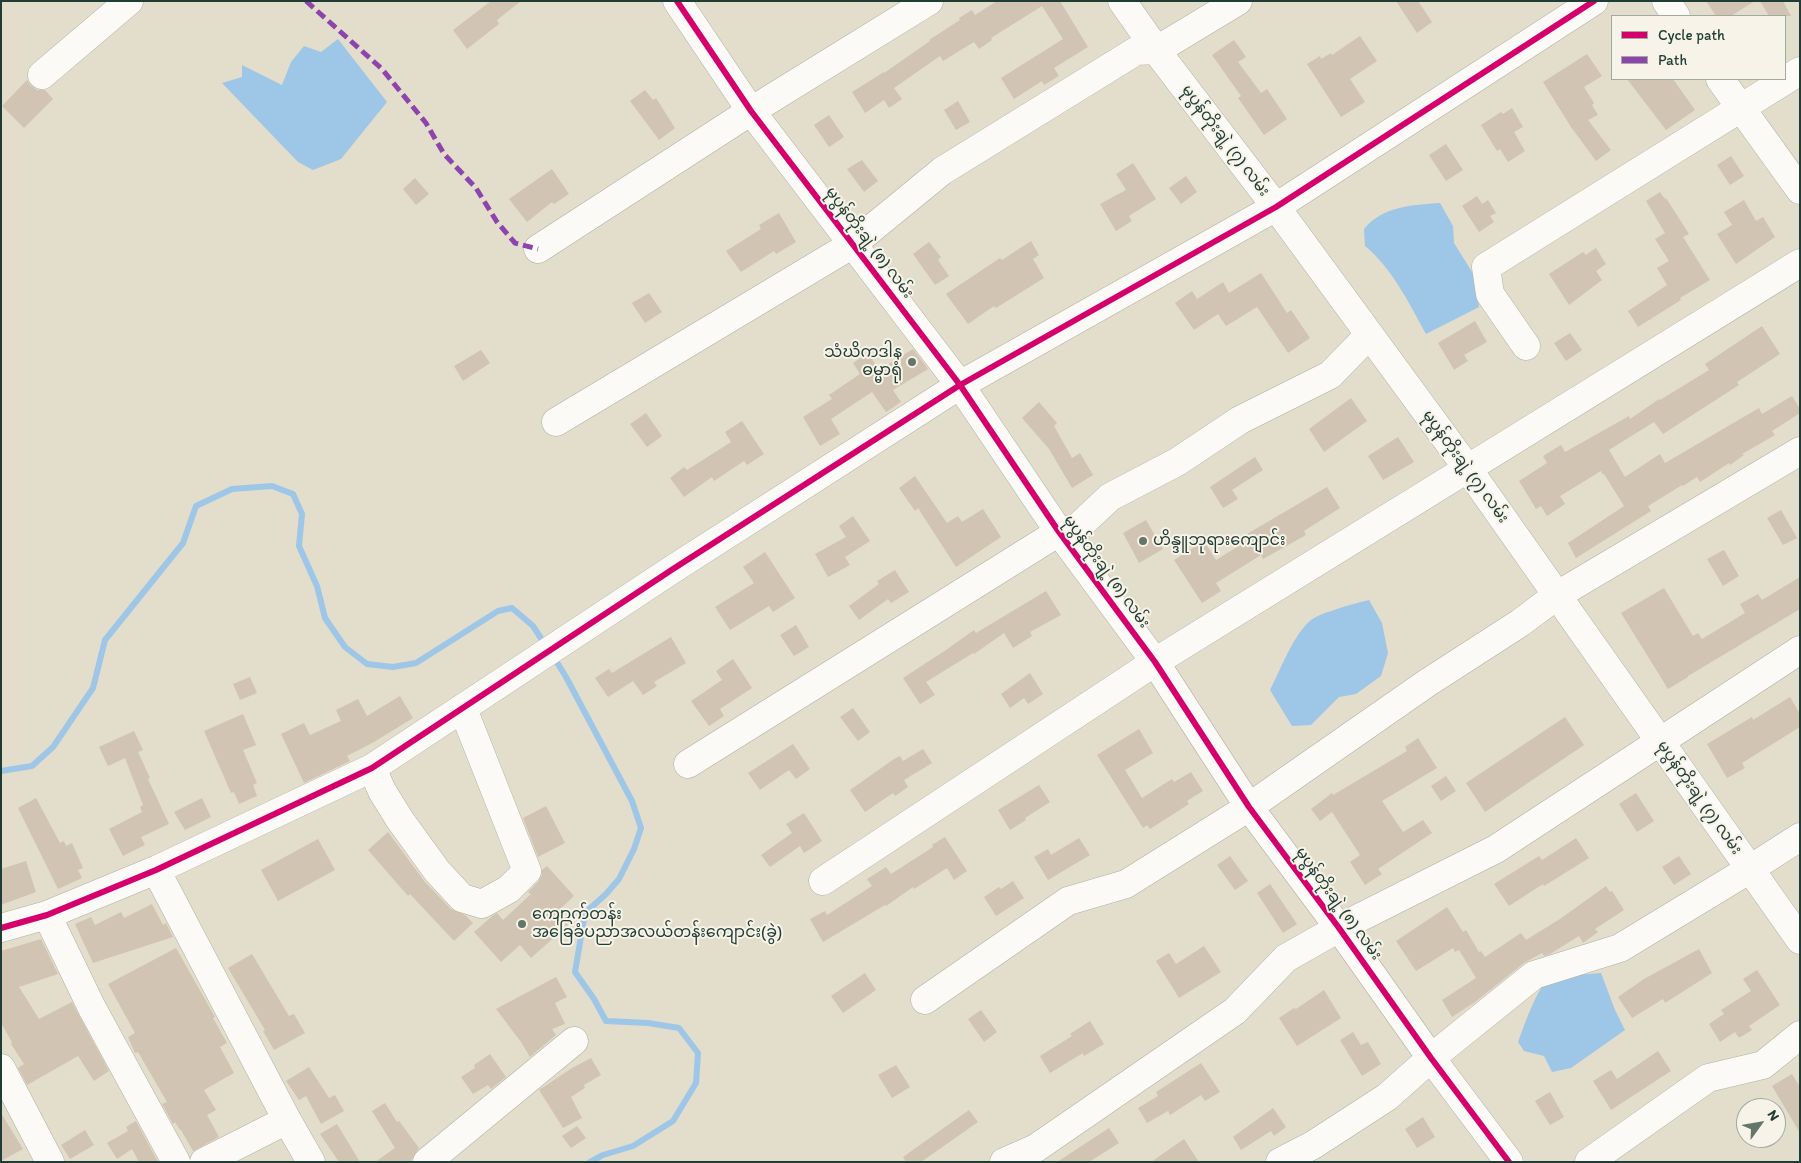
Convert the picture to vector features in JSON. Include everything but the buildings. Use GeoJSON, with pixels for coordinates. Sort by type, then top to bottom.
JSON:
{"type":"FeatureCollection","features":[{"type":"Feature","properties":{"kind":"street"},"geometry":{"type":"LineString","coordinates":[[42,75],[129,1]]}},
{"type":"Feature","properties":{"kind":"street","name":"မုပွန်တိုးချဲ့ (၈) လမ်း"},"geometry":{"type":"LineString","coordinates":[[677,1],[752,111],[960,385],[1059,532],[1154,662],[1250,807],[1431,1058],[1509,1162]]}},
{"type":"Feature","properties":{"kind":"street"},"geometry":{"type":"LineString","coordinates":[[538,249],[752,111],[928,1]]}},
{"type":"Feature","properties":{"kind":"street","name":"မုပွန်တိုးချဲ့ (၇) လမ်း"},"geometry":{"type":"LineString","coordinates":[[1122,1],[1156,50],[1276,207],[1468,469],[1800,940]]}},
{"type":"Feature","properties":{"kind":"street"},"geometry":{"type":"LineString","coordinates":[[556,422],[853,244],[942,172],[1136,51],[1156,50],[1238,1]]}},
{"type":"Feature","properties":{"kind":"street"},"geometry":{"type":"LineString","coordinates":[[1,928],[47,915],[156,870],[372,768],[673,569],[960,385],[1276,207],[1594,1]]}},
{"type":"Feature","properties":{"kind":"street"},"geometry":{"type":"LineString","coordinates":[[1666,1],[1675,15]]}},
{"type":"Feature","properties":{"kind":"street"},"geometry":{"type":"LineString","coordinates":[[1786,79],[1800,70]]}},
{"type":"Feature","properties":{"kind":"street"},"geometry":{"type":"LineString","coordinates":[[1721,80],[1800,190]]}},
{"type":"Feature","properties":{"kind":"street"},"geometry":{"type":"LineString","coordinates":[[1526,346],[1490,294],[1486,267],[1784,80]]}},
{"type":"Feature","properties":{"kind":"street"},"geometry":{"type":"LineString","coordinates":[[823,881],[1154,662],[1800,263]]}},
{"type":"Feature","properties":{"kind":"street"},"geometry":{"type":"LineString","coordinates":[[688,764],[1059,532],[1078,528],[1110,496],[1177,462],[1240,420],[1330,375],[1369,335]]}},
{"type":"Feature","properties":{"kind":"street"},"geometry":{"type":"LineString","coordinates":[[925,1000],[1068,901],[1126,884],[1250,807],[1427,683],[1520,623],[1556,596],[1800,451]]}},
{"type":"Feature","properties":{"kind":"street"},"geometry":{"type":"LineString","coordinates":[[1004,1162],[1036,1148],[1234,1011],[1286,958],[1338,928],[1496,849],[1800,650]]}},
{"type":"Feature","properties":{"kind":"street"},"geometry":{"type":"LineString","coordinates":[[372,768],[382,791],[400,820],[437,871],[462,898],[482,904],[508,889],[527,871],[463,709]]}},
{"type":"Feature","properties":{"kind":"street"},"geometry":{"type":"LineString","coordinates":[[1280,1162],[1313,1145],[1387,1097],[1431,1058],[1534,975],[1620,948],[1800,837]]}},
{"type":"Feature","properties":{"kind":"street"},"geometry":{"type":"LineString","coordinates":[[156,870],[287,1120],[311,1162]]}},
{"type":"Feature","properties":{"kind":"street"},"geometry":{"type":"LineString","coordinates":[[47,915],[92,1008],[176,1162]]}},
{"type":"Feature","properties":{"kind":"street"},"geometry":{"type":"LineString","coordinates":[[1589,1162],[1708,1078],[1763,1065],[1800,1035]]}},
{"type":"Feature","properties":{"kind":"street"},"geometry":{"type":"LineString","coordinates":[[431,1160],[574,1041]]}},
{"type":"Feature","properties":{"kind":"street"},"geometry":{"type":"LineString","coordinates":[[1,1068],[50,1162]]}},
{"type":"Feature","properties":{"kind":"street"},"geometry":{"type":"LineString","coordinates":[[204,1162],[287,1120]]}},
{"type":"Feature","properties":{"kind":"water"},"geometry":{"type":"Polygon","coordinates":[[[338,39],[387,102],[341,159],[313,170],[298,162],[222,83],[242,77],[242,65],[282,85],[291,62],[304,46],[321,52],[338,39]]]}},
{"type":"Feature","properties":{"kind":"water"},"geometry":{"type":"Polygon","coordinates":[[[1440,203],[1453,226],[1454,243],[1474,275],[1479,307],[1426,334],[1392,275],[1365,246],[1364,229],[1372,221],[1389,211],[1409,206],[1440,203]]]}},
{"type":"Feature","properties":{"kind":"water"},"geometry":{"type":"Polygon","coordinates":[[[1369,600],[1382,623],[1388,653],[1381,676],[1356,694],[1339,697],[1311,725],[1292,726],[1270,690],[1293,643],[1305,626],[1316,617],[1338,608],[1369,600]]]}},
{"type":"Feature","properties":{"kind":"water"},"geometry":{"type":"Polygon","coordinates":[[[1601,973],[1625,1030],[1571,1068],[1552,1072],[1544,1056],[1524,1051],[1518,1042],[1534,1001],[1548,977],[1601,973]]]}},
{"type":"Feature","properties":{"kind":"waterway"},"geometry":{"type":"LineString","coordinates":[[1,771],[32,766],[53,747],[93,688],[105,640],[183,543],[196,506],[232,489],[272,486],[293,494],[302,514],[299,546],[317,586],[325,618],[345,647],[367,664],[393,667],[416,663],[498,611],[512,608],[533,626],[546,646]]}},
{"type":"Feature","properties":{"kind":"waterway"},"geometry":{"type":"LineString","coordinates":[[553,656],[632,801],[641,828],[634,849],[619,879],[585,913],[575,972],[594,999],[606,1021],[648,1023],[679,1028],[698,1053],[696,1083],[673,1121],[633,1146],[603,1155],[590,1162]]}},
{"type":"Feature","properties":{"kind":"marked path"},"geometry":{"type":"LineString","coordinates":[[306,1],[382,69],[426,123],[444,154],[476,188],[497,222],[515,243],[538,249]]}},
{"type":"Feature","properties":{"kind":"cycle path"},"geometry":{"type":"LineString","coordinates":[[677,1],[751,111],[960,385],[1059,532],[1155,662],[1249,807],[1509,1162]]}},
{"type":"Feature","properties":{"kind":"cycle path"},"geometry":{"type":"LineString","coordinates":[[1,928],[47,915],[156,870],[372,768],[673,569],[960,385],[1276,207],[1594,1]]}},
{"type":"Feature","properties":{"kind":"place","name":"သံဃိကဒါန ဓမ္မာရုံ"},"geometry":{"type":"Point","coordinates":[912,362]}},
{"type":"Feature","properties":{"kind":"place","name":"ဟိန္ဒူဘုရားကျောင်း"},"geometry":{"type":"Point","coordinates":[1143,541]}},
{"type":"Feature","properties":{"kind":"place","name":"ကျောက်တန်း အခြေခံပညာအလယ်တန်းကျောင်း(ခွဲ)"},"geometry":{"type":"Point","coordinates":[522,924]}}]}
